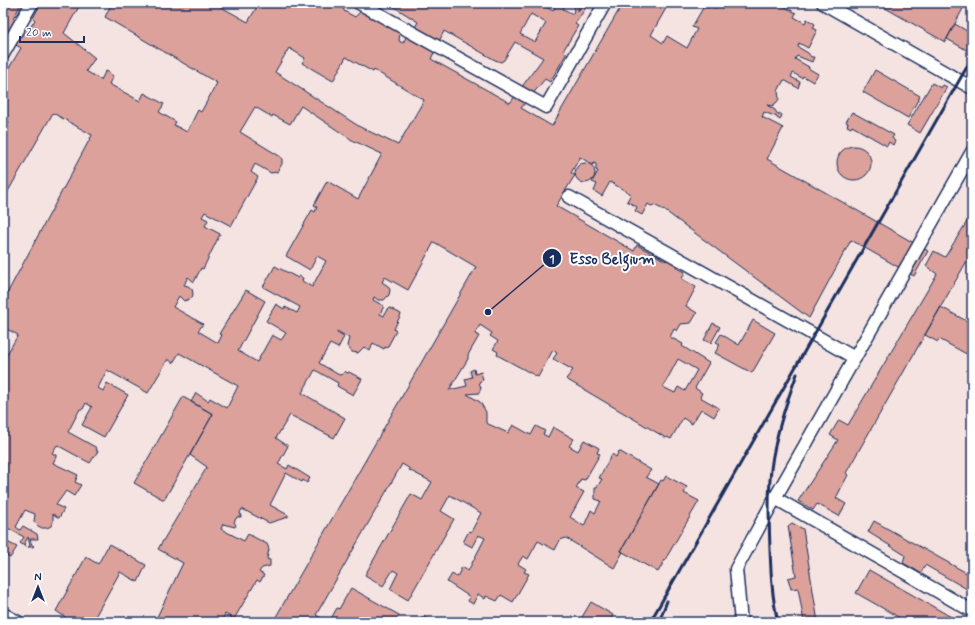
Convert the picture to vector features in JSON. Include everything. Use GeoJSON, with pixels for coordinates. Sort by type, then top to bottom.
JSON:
{"type":"FeatureCollection","features":[{"type":"Feature","properties":{"kind":"lane"},"geometry":{"type":"LineString","coordinates":[[3,54],[32,3]]}},
{"type":"Feature","properties":{"kind":"lane"},"geometry":{"type":"LineString","coordinates":[[359,3],[546,107],[605,3]]}},
{"type":"Feature","properties":{"kind":"lane"},"geometry":{"type":"LineString","coordinates":[[823,3],[972,88]]}},
{"type":"Feature","properties":{"kind":"lane"},"geometry":{"type":"LineString","coordinates":[[741,622],[736,570],[775,498],[972,152]]}},
{"type":"Feature","properties":{"kind":"lane"},"geometry":{"type":"LineString","coordinates":[[569,197],[855,358]]}},
{"type":"Feature","properties":{"kind":"lane"},"geometry":{"type":"LineString","coordinates":[[775,498],[972,611]]}},
{"type":"Feature","properties":{"kind":"lane"},"geometry":{"type":"LineString","coordinates":[[3,614],[18,622]]}},
{"type":"Feature","properties":{"kind":"shaded area"},"geometry":{"type":"Polygon","coordinates":[[[3,3],[972,3],[972,622],[3,622],[3,3]]]}},
{"type":"Feature","properties":{"kind":"building"},"geometry":{"type":"Polygon","coordinates":[[[3,3],[22,3],[13,18],[30,28],[35,20],[33,18],[41,3],[81,3],[64,33],[95,58],[86,71],[101,80],[107,71],[113,76],[109,84],[140,101],[144,93],[164,104],[159,112],[176,122],[174,125],[187,132],[198,110],[201,112],[217,83],[105,17],[112,3],[214,3],[248,22],[258,5],[254,3],[343,3],[344,11],[355,17],[361,11],[400,33],[399,41],[403,43],[411,27],[414,29],[418,22],[388,3],[539,3],[553,11],[557,3],[566,3],[563,9],[573,14],[575,3],[579,3],[578,11],[584,3],[589,3],[575,24],[578,26],[563,51],[567,53],[550,82],[545,79],[521,108],[552,126],[623,3],[669,3],[651,35],[663,43],[667,36],[687,48],[697,29],[692,27],[703,8],[711,6],[716,8],[719,3],[778,3],[796,13],[794,17],[805,23],[807,19],[815,24],[813,28],[817,30],[808,48],[799,43],[798,47],[808,53],[811,57],[814,57],[812,62],[797,56],[795,59],[818,74],[813,82],[803,76],[802,78],[793,73],[791,77],[800,82],[798,88],[784,80],[778,91],[779,99],[777,102],[772,106],[767,105],[775,110],[778,115],[779,113],[782,115],[780,120],[777,117],[764,112],[762,117],[783,128],[767,159],[928,251],[914,276],[851,240],[809,318],[664,210],[648,204],[642,215],[635,211],[637,207],[627,201],[631,194],[610,182],[602,196],[594,191],[597,184],[592,182],[598,171],[596,170],[596,164],[594,163],[593,165],[580,157],[571,173],[575,175],[556,206],[634,251],[637,245],[666,261],[671,254],[680,259],[676,267],[685,272],[682,279],[696,287],[686,306],[697,313],[691,323],[681,324],[677,331],[674,329],[670,337],[683,344],[682,346],[709,363],[695,388],[702,393],[700,397],[719,408],[714,417],[701,409],[692,424],[683,418],[671,439],[666,438],[566,379],[573,370],[553,359],[557,353],[553,350],[538,377],[497,355],[498,352],[493,349],[498,341],[490,336],[492,333],[480,325],[475,334],[479,336],[468,355],[468,359],[449,390],[467,386],[465,379],[472,377],[470,371],[474,369],[475,374],[481,372],[483,380],[479,382],[481,388],[479,393],[467,394],[480,402],[486,412],[486,423],[508,433],[513,425],[531,435],[536,426],[545,431],[543,434],[548,437],[553,427],[574,439],[569,446],[578,451],[584,440],[599,448],[597,453],[600,454],[585,480],[581,479],[576,488],[584,492],[570,517],[584,526],[591,510],[595,513],[601,501],[595,499],[595,487],[597,487],[602,479],[599,478],[612,454],[616,457],[619,451],[651,470],[646,477],[659,484],[621,551],[623,552],[614,568],[566,538],[560,540],[555,550],[538,541],[528,559],[523,556],[518,564],[526,569],[524,572],[529,574],[513,602],[501,595],[497,601],[486,596],[485,599],[478,594],[473,604],[468,601],[470,597],[447,582],[452,574],[457,577],[462,567],[468,571],[485,538],[478,535],[472,547],[463,542],[469,531],[471,532],[481,513],[450,495],[441,511],[454,519],[408,600],[390,589],[398,573],[393,570],[383,586],[365,575],[411,494],[422,500],[432,482],[409,470],[410,469],[402,464],[316,615],[325,620],[324,622],[273,622],[476,267],[434,242],[408,290],[385,277],[382,282],[388,286],[390,290],[389,295],[384,300],[378,300],[374,297],[373,300],[384,306],[380,314],[384,316],[387,309],[390,308],[401,314],[394,329],[396,331],[387,348],[385,347],[384,349],[373,343],[370,351],[364,347],[358,353],[352,352],[347,346],[349,338],[337,331],[337,333],[344,337],[338,348],[330,344],[319,363],[339,375],[343,374],[345,371],[362,379],[353,395],[337,386],[338,383],[315,370],[302,393],[345,418],[334,438],[290,415],[276,438],[288,446],[278,464],[287,469],[289,465],[310,478],[307,483],[303,480],[302,482],[286,473],[270,505],[288,515],[288,517],[269,523],[242,509],[240,513],[241,517],[237,517],[234,522],[236,525],[235,527],[223,524],[221,529],[244,541],[248,534],[267,544],[269,549],[267,559],[270,560],[270,566],[262,568],[259,572],[264,575],[260,582],[257,580],[234,619],[225,614],[221,622],[157,622],[155,621],[183,563],[158,549],[207,467],[190,455],[213,414],[191,402],[196,393],[208,401],[210,398],[227,408],[238,386],[179,353],[173,363],[168,359],[148,393],[107,370],[98,388],[103,391],[107,383],[128,395],[104,437],[82,425],[92,407],[86,403],[83,409],[80,409],[68,432],[97,448],[96,450],[98,451],[90,463],[57,445],[52,453],[56,455],[53,463],[78,475],[75,482],[81,485],[74,496],[66,491],[56,505],[64,509],[59,518],[53,514],[53,522],[51,526],[47,528],[38,526],[34,522],[35,514],[25,510],[16,527],[20,530],[23,526],[37,534],[38,539],[30,539],[32,545],[34,546],[33,547],[28,547],[30,546],[28,537],[24,544],[26,547],[20,543],[24,537],[4,526],[3,528],[3,361],[18,335],[3,327],[3,301],[92,135],[53,113],[3,200],[3,131],[9,122],[3,119],[3,78],[21,48],[3,37],[3,3]],[[531,14],[520,34],[535,42],[546,23],[531,14]],[[444,31],[431,59],[510,103],[543,58],[515,42],[504,60],[501,62],[444,31]],[[289,48],[275,72],[360,127],[398,145],[424,100],[374,70],[373,72],[346,57],[333,81],[302,63],[305,58],[289,48]],[[301,106],[290,124],[273,115],[272,117],[255,107],[240,132],[281,157],[282,164],[277,172],[271,173],[255,164],[251,172],[258,177],[231,226],[205,212],[202,217],[208,220],[205,226],[220,234],[203,269],[201,268],[194,282],[188,277],[184,285],[192,289],[192,298],[184,301],[179,296],[173,307],[203,324],[198,331],[218,343],[222,335],[219,334],[246,290],[265,301],[238,351],[257,362],[272,335],[281,340],[286,333],[266,321],[276,304],[284,309],[285,307],[297,313],[300,307],[263,287],[275,266],[298,278],[299,276],[303,278],[302,281],[312,287],[326,261],[317,256],[310,270],[286,256],[312,210],[315,212],[317,207],[314,205],[327,181],[358,199],[382,154],[352,140],[301,106]],[[678,359],[663,387],[675,393],[678,387],[685,391],[697,370],[678,359]]]}},
{"type":"Feature","properties":{"kind":"building"},"geometry":{"type":"Polygon","coordinates":[[[867,3],[966,3],[945,42],[880,5],[877,9],[867,3]]]}},
{"type":"Feature","properties":{"kind":"building"},"geometry":{"type":"Polygon","coordinates":[[[955,24],[972,34],[972,53],[947,39],[955,24]]]}},
{"type":"Feature","properties":{"kind":"building"},"geometry":{"type":"Polygon","coordinates":[[[875,70],[920,96],[908,118],[863,92],[875,70]]]}},
{"type":"Feature","properties":{"kind":"building"},"geometry":{"type":"Polygon","coordinates":[[[932,83],[941,88],[943,85],[947,87],[920,133],[907,125],[932,83]]]}},
{"type":"Feature","properties":{"kind":"building"},"geometry":{"type":"Polygon","coordinates":[[[852,112],[894,135],[892,138],[895,141],[893,145],[889,142],[887,146],[852,126],[851,128],[847,126],[848,123],[846,122],[852,112]]]}},
{"type":"Feature","properties":{"kind":"building"},"geometry":{"type":"Polygon","coordinates":[[[851,146],[857,146],[861,147],[868,153],[871,163],[870,170],[864,177],[857,180],[851,180],[847,179],[840,173],[837,166],[837,160],[838,156],[844,149],[851,146]]]}},
{"type":"Feature","properties":{"kind":"building"},"geometry":{"type":"Polygon","coordinates":[[[585,163],[592,166],[595,173],[592,180],[585,183],[578,180],[575,173],[578,166],[585,163]]]}},
{"type":"Feature","properties":{"kind":"building"},"geometry":{"type":"Polygon","coordinates":[[[968,220],[972,222],[972,252],[846,473],[848,475],[836,498],[846,504],[839,516],[817,504],[813,510],[798,501],[838,440],[830,435],[839,420],[848,425],[937,274],[926,266],[934,251],[945,257],[968,220]]]}},
{"type":"Feature","properties":{"kind":"building"},"geometry":{"type":"Polygon","coordinates":[[[941,307],[972,324],[972,357],[939,339],[938,342],[925,335],[941,307]]]}},
{"type":"Feature","properties":{"kind":"building"},"geometry":{"type":"Polygon","coordinates":[[[753,320],[775,333],[752,373],[715,353],[720,344],[716,342],[721,334],[739,345],[753,320]]]}},
{"type":"Feature","properties":{"kind":"building"},"geometry":{"type":"Polygon","coordinates":[[[713,323],[720,327],[711,343],[704,340],[713,323]]]}},
{"type":"Feature","properties":{"kind":"building"},"geometry":{"type":"Polygon","coordinates":[[[183,397],[213,414],[164,500],[134,483],[183,397]]]}},
{"type":"Feature","properties":{"kind":"building"},"geometry":{"type":"Polygon","coordinates":[[[666,476],[687,487],[684,493],[699,501],[658,572],[621,551],[661,480],[663,481],[666,476]]]}},
{"type":"Feature","properties":{"kind":"building"},"geometry":{"type":"Polygon","coordinates":[[[874,521],[972,576],[972,592],[925,565],[921,573],[903,563],[905,555],[868,532],[874,521]]]}},
{"type":"Feature","properties":{"kind":"building"},"geometry":{"type":"Polygon","coordinates":[[[792,523],[803,529],[818,622],[804,622],[798,588],[791,589],[788,578],[796,576],[788,526],[792,523]]]}},
{"type":"Feature","properties":{"kind":"building"},"geometry":{"type":"Polygon","coordinates":[[[3,540],[17,547],[10,558],[3,554],[3,540]]]}},
{"type":"Feature","properties":{"kind":"building"},"geometry":{"type":"Polygon","coordinates":[[[109,544],[146,565],[138,582],[120,572],[92,622],[73,622],[56,611],[86,557],[98,564],[109,544]]]}},
{"type":"Feature","properties":{"kind":"building"},"geometry":{"type":"Polygon","coordinates":[[[869,570],[960,622],[907,622],[856,593],[869,570]]]}},
{"type":"Feature","properties":{"kind":"building"},"geometry":{"type":"Polygon","coordinates":[[[351,588],[399,615],[395,622],[329,622],[337,608],[339,609],[351,588]]]}},
{"type":"Feature","properties":{"kind":"building"},"geometry":{"type":"Polygon","coordinates":[[[591,602],[613,615],[609,622],[579,622],[591,602]]]}},
{"type":"Feature","properties":{"kind":"building"},"geometry":{"type":"Polygon","coordinates":[[[423,616],[432,622],[420,622],[423,616]]]}},
{"type":"Feature","properties":{"kind":"railway"},"geometry":{"type":"LineString","coordinates":[[650,622],[972,58]]}},
{"type":"Feature","properties":{"kind":"railway"},"geometry":{"type":"LineString","coordinates":[[778,622],[773,595],[771,568],[769,511],[770,485],[772,459],[777,437],[784,410],[797,374]]}},
{"type":"Feature","properties":{"kind":"railway"},"geometry":{"type":"LineString","coordinates":[[659,622],[667,601]]}},
{"type":"Feature","properties":{"kind":"place","name":"Esso Belgium"},"geometry":{"type":"Point","coordinates":[488,312]}}]}
